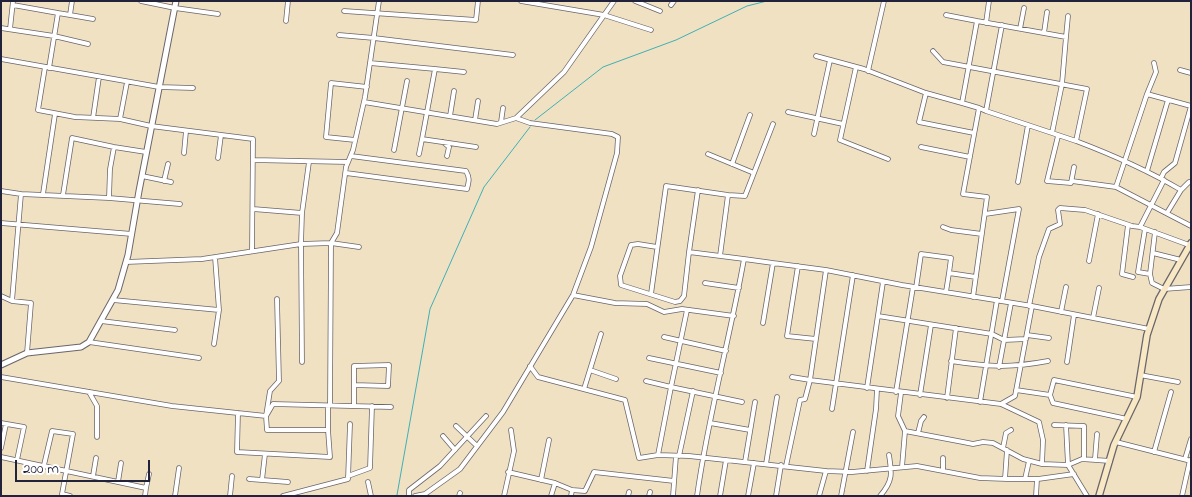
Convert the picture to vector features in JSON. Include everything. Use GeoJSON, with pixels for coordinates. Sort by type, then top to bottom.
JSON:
{"type":"FeatureCollection","features":[{"type":"Feature","properties":{"kind":"main road"},"geometry":{"type":"LineString","coordinates":[[1099,496],[1116,442],[1136,397],[1149,329],[1159,299],[1190,244]]}},
{"type":"Feature","properties":{"kind":"street"},"geometry":{"type":"LineString","coordinates":[[70,15],[72,1]]}},
{"type":"Feature","properties":{"kind":"street"},"geometry":{"type":"LineString","coordinates":[[141,1],[218,14]]}},
{"type":"Feature","properties":{"kind":"street"},"geometry":{"type":"LineString","coordinates":[[1,365],[27,352],[81,347],[89,342],[118,290],[132,234],[176,1]]}},
{"type":"Feature","properties":{"kind":"street"},"geometry":{"type":"LineString","coordinates":[[286,21],[288,1]]}},
{"type":"Feature","properties":{"kind":"street"},"geometry":{"type":"LineString","coordinates":[[238,413],[237,452],[330,457],[328,430],[331,243],[337,233],[346,164],[351,156],[367,87],[379,1]]}},
{"type":"Feature","properties":{"kind":"street"},"geometry":{"type":"LineString","coordinates":[[344,11],[476,20],[478,1]]}},
{"type":"Feature","properties":{"kind":"street"},"geometry":{"type":"LineString","coordinates":[[521,1],[604,15],[652,30]]}},
{"type":"Feature","properties":{"kind":"street"},"geometry":{"type":"LineString","coordinates":[[364,102],[497,124],[516,118],[564,72],[614,1]]}},
{"type":"Feature","properties":{"kind":"street"},"geometry":{"type":"LineString","coordinates":[[635,1],[660,11]]}},
{"type":"Feature","properties":{"kind":"street"},"geometry":{"type":"LineString","coordinates":[[868,71],[884,1]]}},
{"type":"Feature","properties":{"kind":"street"},"geometry":{"type":"LineString","coordinates":[[986,22],[988,1]]}},
{"type":"Feature","properties":{"kind":"street"},"geometry":{"type":"LineString","coordinates":[[10,30],[13,3],[93,19]]}},
{"type":"Feature","properties":{"kind":"street"},"geometry":{"type":"LineString","coordinates":[[1020,29],[1024,8]]}},
{"type":"Feature","properties":{"kind":"street"},"geometry":{"type":"LineString","coordinates":[[1044,33],[1048,12]]}},
{"type":"Feature","properties":{"kind":"street"},"geometry":{"type":"LineString","coordinates":[[58,13],[38,110],[75,117],[120,119],[152,126],[253,139],[252,251]]}},
{"type":"Feature","properties":{"kind":"street"},"geometry":{"type":"LineString","coordinates":[[946,15],[1066,37]]}},
{"type":"Feature","properties":{"kind":"street"},"geometry":{"type":"LineString","coordinates":[[1052,133],[1062,84],[1068,16]]}},
{"type":"Feature","properties":{"kind":"street"},"geometry":{"type":"LineString","coordinates":[[962,103],[970,68],[977,21]]}},
{"type":"Feature","properties":{"kind":"street"},"geometry":{"type":"LineString","coordinates":[[986,111],[1002,26]]}},
{"type":"Feature","properties":{"kind":"street"},"geometry":{"type":"LineString","coordinates":[[1,28],[54,36],[88,44]]}},
{"type":"Feature","properties":{"kind":"street"},"geometry":{"type":"LineString","coordinates":[[339,36],[374,38],[513,56]]}},
{"type":"Feature","properties":{"kind":"street"},"geometry":{"type":"LineString","coordinates":[[932,51],[943,62],[1087,89],[1076,141]]}},
{"type":"Feature","properties":{"kind":"street"},"geometry":{"type":"LineString","coordinates":[[816,56],[856,67],[926,93],[978,108],[1076,141],[1125,160],[1181,190]]}},
{"type":"Feature","properties":{"kind":"street"},"geometry":{"type":"LineString","coordinates":[[1,59],[159,87],[192,88]]}},
{"type":"Feature","properties":{"kind":"street"},"geometry":{"type":"LineString","coordinates":[[814,134],[830,60]]}},
{"type":"Feature","properties":{"kind":"street"},"geometry":{"type":"LineString","coordinates":[[370,63],[464,72]]}},
{"type":"Feature","properties":{"kind":"street"},"geometry":{"type":"LineString","coordinates":[[1116,187],[1146,94],[1156,72],[1154,63]]}},
{"type":"Feature","properties":{"kind":"street"},"geometry":{"type":"LineString","coordinates":[[856,67],[840,140],[888,159]]}},
{"type":"Feature","properties":{"kind":"street"},"geometry":{"type":"LineString","coordinates":[[419,154],[435,69]]}},
{"type":"Feature","properties":{"kind":"street"},"geometry":{"type":"LineString","coordinates":[[1180,70],[1191,73]]}},
{"type":"Feature","properties":{"kind":"street"},"geometry":{"type":"LineString","coordinates":[[93,118],[99,77]]}},
{"type":"Feature","properties":{"kind":"street"},"geometry":{"type":"LineString","coordinates":[[120,119],[127,82]]}},
{"type":"Feature","properties":{"kind":"street"},"geometry":{"type":"LineString","coordinates":[[394,150],[407,82]]}},
{"type":"Feature","properties":{"kind":"street"},"geometry":{"type":"LineString","coordinates":[[355,140],[326,137],[331,83],[367,87]]}},
{"type":"Feature","properties":{"kind":"street"},"geometry":{"type":"LineString","coordinates":[[450,116],[454,91]]}},
{"type":"Feature","properties":{"kind":"street"},"geometry":{"type":"LineString","coordinates":[[926,93],[919,122],[974,134]]}},
{"type":"Feature","properties":{"kind":"street"},"geometry":{"type":"LineString","coordinates":[[1140,227],[1164,172],[1175,163],[1191,106],[1146,94]]}},
{"type":"Feature","properties":{"kind":"street"},"geometry":{"type":"LineString","coordinates":[[1147,171],[1168,100]]}},
{"type":"Feature","properties":{"kind":"street"},"geometry":{"type":"LineString","coordinates":[[475,120],[478,101]]}},
{"type":"Feature","properties":{"kind":"street"},"geometry":{"type":"LineString","coordinates":[[501,122],[503,108]]}},
{"type":"Feature","properties":{"kind":"street"},"geometry":{"type":"LineString","coordinates":[[974,297],[987,198],[963,194],[978,108]]}},
{"type":"Feature","properties":{"kind":"street"},"geometry":{"type":"LineString","coordinates":[[788,112],[843,124]]}},
{"type":"Feature","properties":{"kind":"street"},"geometry":{"type":"LineString","coordinates":[[44,194],[56,114]]}},
{"type":"Feature","properties":{"kind":"street"},"geometry":{"type":"LineString","coordinates":[[732,164],[750,115]]}},
{"type":"Feature","properties":{"kind":"street"},"geometry":{"type":"LineString","coordinates":[[415,496],[425,495],[460,469],[503,412],[573,295],[601,213],[617,153],[618,137],[612,134],[530,123],[516,118]]}},
{"type":"Feature","properties":{"kind":"street"},"geometry":{"type":"LineString","coordinates":[[651,294],[666,186],[745,196],[773,124]]}},
{"type":"Feature","properties":{"kind":"street"},"geometry":{"type":"LineString","coordinates":[[1018,182],[1028,125]]}},
{"type":"Feature","properties":{"kind":"street"},"geometry":{"type":"LineString","coordinates":[[184,152],[186,131]]}},
{"type":"Feature","properties":{"kind":"street"},"geometry":{"type":"LineString","coordinates":[[218,158],[221,135]]}},
{"type":"Feature","properties":{"kind":"street"},"geometry":{"type":"LineString","coordinates":[[1058,136],[1047,181],[1071,184],[1072,181],[1116,187],[1191,226]]}},
{"type":"Feature","properties":{"kind":"street"},"geometry":{"type":"LineString","coordinates":[[63,195],[72,138],[114,148],[146,152]]}},
{"type":"Feature","properties":{"kind":"street"},"geometry":{"type":"LineString","coordinates":[[422,139],[476,147]]}},
{"type":"Feature","properties":{"kind":"street"},"geometry":{"type":"LineString","coordinates":[[443,142],[449,147],[447,156]]}},
{"type":"Feature","properties":{"kind":"street"},"geometry":{"type":"LineString","coordinates":[[921,147],[970,156]]}},
{"type":"Feature","properties":{"kind":"street"},"geometry":{"type":"LineString","coordinates":[[109,198],[114,148]]}},
{"type":"Feature","properties":{"kind":"street"},"geometry":{"type":"LineString","coordinates":[[708,154],[754,173]]}},
{"type":"Feature","properties":{"kind":"street"},"geometry":{"type":"LineString","coordinates":[[346,173],[467,189],[470,178],[466,171],[351,156]]}},
{"type":"Feature","properties":{"kind":"street"},"geometry":{"type":"LineString","coordinates":[[253,160],[346,164]]}},
{"type":"Feature","properties":{"kind":"street"},"geometry":{"type":"LineString","coordinates":[[302,362],[302,213],[309,162]]}},
{"type":"Feature","properties":{"kind":"street"},"geometry":{"type":"LineString","coordinates":[[164,181],[168,164]]}},
{"type":"Feature","properties":{"kind":"street"},"geometry":{"type":"LineString","coordinates":[[1072,181],[1074,168]]}},
{"type":"Feature","properties":{"kind":"street"},"geometry":{"type":"LineString","coordinates":[[142,176],[171,182]]}},
{"type":"Feature","properties":{"kind":"street"},"geometry":{"type":"LineString","coordinates":[[1167,213],[1181,190],[1191,182]]}},
{"type":"Feature","properties":{"kind":"street"},"geometry":{"type":"LineString","coordinates":[[657,247],[638,244],[631,245],[620,276],[621,285],[675,302],[680,301],[684,296],[698,190]]}},
{"type":"Feature","properties":{"kind":"street"},"geometry":{"type":"LineString","coordinates":[[1,191],[21,194],[63,195],[180,204]]}},
{"type":"Feature","properties":{"kind":"street"},"geometry":{"type":"LineString","coordinates":[[12,301],[21,194]]}},
{"type":"Feature","properties":{"kind":"street"},"geometry":{"type":"LineString","coordinates":[[720,256],[728,195]]}},
{"type":"Feature","properties":{"kind":"street"},"geometry":{"type":"LineString","coordinates":[[1001,404],[1015,396],[1039,257],[1049,229],[1060,224],[1058,210],[1060,208],[1085,210],[1190,244]]}},
{"type":"Feature","properties":{"kind":"street"},"geometry":{"type":"LineString","coordinates":[[253,209],[302,213]]}},
{"type":"Feature","properties":{"kind":"street"},"geometry":{"type":"LineString","coordinates":[[980,402],[992,334],[1019,209],[985,214]]}},
{"type":"Feature","properties":{"kind":"street"},"geometry":{"type":"LineString","coordinates":[[1089,261],[1098,214]]}},
{"type":"Feature","properties":{"kind":"street"},"geometry":{"type":"LineString","coordinates":[[1,223],[132,234]]}},
{"type":"Feature","properties":{"kind":"street"},"geometry":{"type":"LineString","coordinates":[[1128,225],[1122,274],[1133,277]]}},
{"type":"Feature","properties":{"kind":"street"},"geometry":{"type":"LineString","coordinates":[[943,227],[951,230],[982,234]]}},
{"type":"Feature","properties":{"kind":"street"},"geometry":{"type":"LineString","coordinates":[[1145,228],[1138,272],[1150,274]]}},
{"type":"Feature","properties":{"kind":"street"},"geometry":{"type":"LineString","coordinates":[[1155,232],[1150,274],[1152,284],[1164,289],[1191,287]]}},
{"type":"Feature","properties":{"kind":"street"},"geometry":{"type":"LineString","coordinates":[[126,262],[215,257],[301,244],[331,243],[359,247]]}},
{"type":"Feature","properties":{"kind":"street"},"geometry":{"type":"LineString","coordinates":[[690,252],[826,270],[883,282],[1030,306],[1149,329]]}},
{"type":"Feature","properties":{"kind":"street"},"geometry":{"type":"LineString","coordinates":[[1153,253],[1181,260]]}},
{"type":"Feature","properties":{"kind":"street"},"geometry":{"type":"LineString","coordinates":[[896,392],[907,321],[921,254],[951,258],[946,292]]}},
{"type":"Feature","properties":{"kind":"street"},"geometry":{"type":"LineString","coordinates":[[214,344],[219,310],[215,257]]}},
{"type":"Feature","properties":{"kind":"street"},"geometry":{"type":"LineString","coordinates":[[697,496],[702,457],[734,316],[744,259]]}},
{"type":"Feature","properties":{"kind":"street"},"geometry":{"type":"LineString","coordinates":[[763,323],[773,263]]}},
{"type":"Feature","properties":{"kind":"street"},"geometry":{"type":"LineString","coordinates":[[798,266],[787,336],[816,339]]}},
{"type":"Feature","properties":{"kind":"street"},"geometry":{"type":"LineString","coordinates":[[776,496],[800,400],[805,399],[810,380],[826,270]]}},
{"type":"Feature","properties":{"kind":"street"},"geometry":{"type":"LineString","coordinates":[[949,273],[976,276]]}},
{"type":"Feature","properties":{"kind":"street"},"geometry":{"type":"LineString","coordinates":[[832,409],[853,275]]}},
{"type":"Feature","properties":{"kind":"street"},"geometry":{"type":"LineString","coordinates":[[867,388],[883,282]]}},
{"type":"Feature","properties":{"kind":"street"},"geometry":{"type":"LineString","coordinates":[[705,283],[739,288]]}},
{"type":"Feature","properties":{"kind":"street"},"geometry":{"type":"LineString","coordinates":[[1061,312],[1066,287]]}},
{"type":"Feature","properties":{"kind":"street"},"geometry":{"type":"LineString","coordinates":[[1093,318],[1099,288]]}},
{"type":"Feature","properties":{"kind":"street"},"geometry":{"type":"LineString","coordinates":[[573,295],[615,303],[647,304],[664,312],[687,310],[734,316]]}},
{"type":"Feature","properties":{"kind":"street"},"geometry":{"type":"LineString","coordinates":[[1,296],[12,301],[31,303],[27,352]]}},
{"type":"Feature","properties":{"kind":"street"},"geometry":{"type":"LineString","coordinates":[[277,299],[279,381],[270,391],[266,416],[267,430],[328,430]]}},
{"type":"Feature","properties":{"kind":"street"},"geometry":{"type":"LineString","coordinates":[[113,300],[219,310]]}},
{"type":"Feature","properties":{"kind":"street"},"geometry":{"type":"LineString","coordinates":[[999,367],[1011,303]]}},
{"type":"Feature","properties":{"kind":"street"},"geometry":{"type":"LineString","coordinates":[[658,455],[687,310]]}},
{"type":"Feature","properties":{"kind":"street"},"geometry":{"type":"LineString","coordinates":[[1067,362],[1074,315]]}},
{"type":"Feature","properties":{"kind":"street"},"geometry":{"type":"LineString","coordinates":[[878,316],[992,334],[1004,340],[1026,337],[1049,338]]}},
{"type":"Feature","properties":{"kind":"street"},"geometry":{"type":"LineString","coordinates":[[101,321],[175,330]]}},
{"type":"Feature","properties":{"kind":"street"},"geometry":{"type":"LineString","coordinates":[[920,395],[931,325]]}},
{"type":"Feature","properties":{"kind":"street"},"geometry":{"type":"LineString","coordinates":[[946,398],[956,328]]}},
{"type":"Feature","properties":{"kind":"street"},"geometry":{"type":"LineString","coordinates":[[584,389],[601,334]]}},
{"type":"Feature","properties":{"kind":"street"},"geometry":{"type":"LineString","coordinates":[[664,337],[726,351]]}},
{"type":"Feature","properties":{"kind":"street"},"geometry":{"type":"LineString","coordinates":[[89,342],[198,358]]}},
{"type":"Feature","properties":{"kind":"street"},"geometry":{"type":"LineString","coordinates":[[649,358],[721,373]]}},
{"type":"Feature","properties":{"kind":"street"},"geometry":{"type":"LineString","coordinates":[[951,361],[986,367],[1021,366],[1048,361]]}},
{"type":"Feature","properties":{"kind":"street"},"geometry":{"type":"LineString","coordinates":[[354,386],[388,386],[388,365],[354,366],[354,386],[354,406]]}},
{"type":"Feature","properties":{"kind":"street"},"geometry":{"type":"LineString","coordinates":[[530,366],[538,376],[625,400],[638,458],[658,455],[702,457],[846,472],[892,470],[917,466],[980,478],[1005,479],[1037,479],[1074,474]]}},
{"type":"Feature","properties":{"kind":"street"},"geometry":{"type":"LineString","coordinates":[[590,370],[616,379]]}},
{"type":"Feature","properties":{"kind":"street"},"geometry":{"type":"LineString","coordinates":[[1140,375],[1178,382]]}},
{"type":"Feature","properties":{"kind":"street"},"geometry":{"type":"LineString","coordinates":[[1,377],[172,406],[266,416]]}},
{"type":"Feature","properties":{"kind":"street"},"geometry":{"type":"LineString","coordinates":[[792,378],[1001,404],[1039,422],[1044,440],[1042,464]]}},
{"type":"Feature","properties":{"kind":"street"},"geometry":{"type":"LineString","coordinates":[[1127,419],[1053,403],[1050,396],[1054,380],[1136,397]]}},
{"type":"Feature","properties":{"kind":"street"},"geometry":{"type":"LineString","coordinates":[[646,381],[742,402]]}},
{"type":"Feature","properties":{"kind":"street"},"geometry":{"type":"LineString","coordinates":[[867,471],[877,389]]}},
{"type":"Feature","properties":{"kind":"street"},"geometry":{"type":"LineString","coordinates":[[1016,390],[1050,396]]}},
{"type":"Feature","properties":{"kind":"street"},"geometry":{"type":"LineString","coordinates":[[89,392],[97,406],[97,437]]}},
{"type":"Feature","properties":{"kind":"street"},"geometry":{"type":"LineString","coordinates":[[673,496],[678,456],[693,392]]}},
{"type":"Feature","properties":{"kind":"street"},"geometry":{"type":"LineString","coordinates":[[1154,452],[1171,392]]}},
{"type":"Feature","properties":{"kind":"street"},"geometry":{"type":"LineString","coordinates":[[901,393],[898,416],[905,431],[902,467]]}},
{"type":"Feature","properties":{"kind":"street"},"geometry":{"type":"LineString","coordinates":[[766,464],[777,397]]}},
{"type":"Feature","properties":{"kind":"street"},"geometry":{"type":"LineString","coordinates":[[745,462],[755,402]]}},
{"type":"Feature","properties":{"kind":"street"},"geometry":{"type":"LineString","coordinates":[[266,416],[273,404],[391,407]]}},
{"type":"Feature","properties":{"kind":"street"},"geometry":{"type":"LineString","coordinates":[[283,496],[348,479],[348,476],[370,468],[372,406]]}},
{"type":"Feature","properties":{"kind":"street"},"geometry":{"type":"LineString","coordinates":[[409,496],[409,490],[440,466],[486,416]]}},
{"type":"Feature","properties":{"kind":"street"},"geometry":{"type":"LineString","coordinates":[[918,433],[924,417]]}},
{"type":"Feature","properties":{"kind":"street"},"geometry":{"type":"LineString","coordinates":[[710,422],[750,430]]}},
{"type":"Feature","properties":{"kind":"street"},"geometry":{"type":"LineString","coordinates":[[1,448],[4,423],[24,427],[17,460]]}},
{"type":"Feature","properties":{"kind":"street"},"geometry":{"type":"LineString","coordinates":[[348,476],[350,424]]}},
{"type":"Feature","properties":{"kind":"street"},"geometry":{"type":"LineString","coordinates":[[1054,425],[1084,426],[1084,458]]}},
{"type":"Feature","properties":{"kind":"street"},"geometry":{"type":"LineString","coordinates":[[456,426],[477,446]]}},
{"type":"Feature","properties":{"kind":"street"},"geometry":{"type":"LineString","coordinates":[[1066,426],[1068,465],[1087,496]]}},
{"type":"Feature","properties":{"kind":"street"},"geometry":{"type":"LineString","coordinates":[[504,496],[514,451],[511,430]]}},
{"type":"Feature","properties":{"kind":"street"},"geometry":{"type":"LineString","coordinates":[[1005,479],[1006,433],[1011,430]]}},
{"type":"Feature","properties":{"kind":"street"},"geometry":{"type":"LineString","coordinates":[[44,465],[52,431],[72,434],[62,494],[70,496]]}},
{"type":"Feature","properties":{"kind":"street"},"geometry":{"type":"LineString","coordinates":[[905,431],[973,444],[993,443],[1042,464],[1068,465],[1084,458],[1110,461]]}},
{"type":"Feature","properties":{"kind":"street"},"geometry":{"type":"LineString","coordinates":[[841,496],[853,432]]}},
{"type":"Feature","properties":{"kind":"street"},"geometry":{"type":"LineString","coordinates":[[1095,459],[1097,434]]}},
{"type":"Feature","properties":{"kind":"street"},"geometry":{"type":"LineString","coordinates":[[443,436],[455,450]]}},
{"type":"Feature","properties":{"kind":"street"},"geometry":{"type":"LineString","coordinates":[[1182,496],[1191,439]]}},
{"type":"Feature","properties":{"kind":"street"},"geometry":{"type":"LineString","coordinates":[[541,480],[549,440]]}},
{"type":"Feature","properties":{"kind":"street"},"geometry":{"type":"LineString","coordinates":[[1116,442],[1189,460]]}},
{"type":"Feature","properties":{"kind":"street"},"geometry":{"type":"LineString","coordinates":[[262,480],[265,454]]}},
{"type":"Feature","properties":{"kind":"street"},"geometry":{"type":"LineString","coordinates":[[880,496],[890,485],[892,470],[889,455]]}},
{"type":"Feature","properties":{"kind":"street"},"geometry":{"type":"LineString","coordinates":[[1,457],[146,488]]}},
{"type":"Feature","properties":{"kind":"street"},"geometry":{"type":"LineString","coordinates":[[93,476],[96,458]]}},
{"type":"Feature","properties":{"kind":"street"},"geometry":{"type":"LineString","coordinates":[[943,458],[943,471]]}},
{"type":"Feature","properties":{"kind":"street"},"geometry":{"type":"LineString","coordinates":[[720,496],[726,460]]}},
{"type":"Feature","properties":{"kind":"street"},"geometry":{"type":"LineString","coordinates":[[1025,479],[1029,460]]}},
{"type":"Feature","properties":{"kind":"street"},"geometry":{"type":"LineString","coordinates":[[118,482],[121,463]]}},
{"type":"Feature","properties":{"kind":"street"},"geometry":{"type":"LineString","coordinates":[[748,496],[754,463]]}},
{"type":"Feature","properties":{"kind":"street"},"geometry":{"type":"LineString","coordinates":[[175,496],[179,468]]}},
{"type":"Feature","properties":{"kind":"street"},"geometry":{"type":"LineString","coordinates":[[819,496],[826,471]]}},
{"type":"Feature","properties":{"kind":"street"},"geometry":{"type":"LineString","coordinates":[[508,472],[585,492],[594,472],[674,481]]}},
{"type":"Feature","properties":{"kind":"street"},"geometry":{"type":"LineString","coordinates":[[145,496],[149,474]]}},
{"type":"Feature","properties":{"kind":"street"},"geometry":{"type":"LineString","coordinates":[[230,496],[232,476]]}},
{"type":"Feature","properties":{"kind":"street"},"geometry":{"type":"LineString","coordinates":[[1036,496],[1037,479]]}},
{"type":"Feature","properties":{"kind":"street"},"geometry":{"type":"LineString","coordinates":[[249,480],[288,482]]}},
{"type":"Feature","properties":{"kind":"street"},"geometry":{"type":"LineString","coordinates":[[368,482],[370,496]]}},
{"type":"Feature","properties":{"kind":"street"},"geometry":{"type":"LineString","coordinates":[[552,496],[555,483]]}},
{"type":"Feature","properties":{"kind":"street"},"geometry":{"type":"LineString","coordinates":[[571,496],[572,490]]}},
{"type":"Feature","properties":{"kind":"waterway"},"geometry":{"type":"LineString","coordinates":[[535,120],[603,67],[676,40],[747,6],[767,1]]}},
{"type":"Feature","properties":{"kind":"waterway"},"geometry":{"type":"LineString","coordinates":[[397,495],[430,309],[484,187],[530,127]]}}]}
